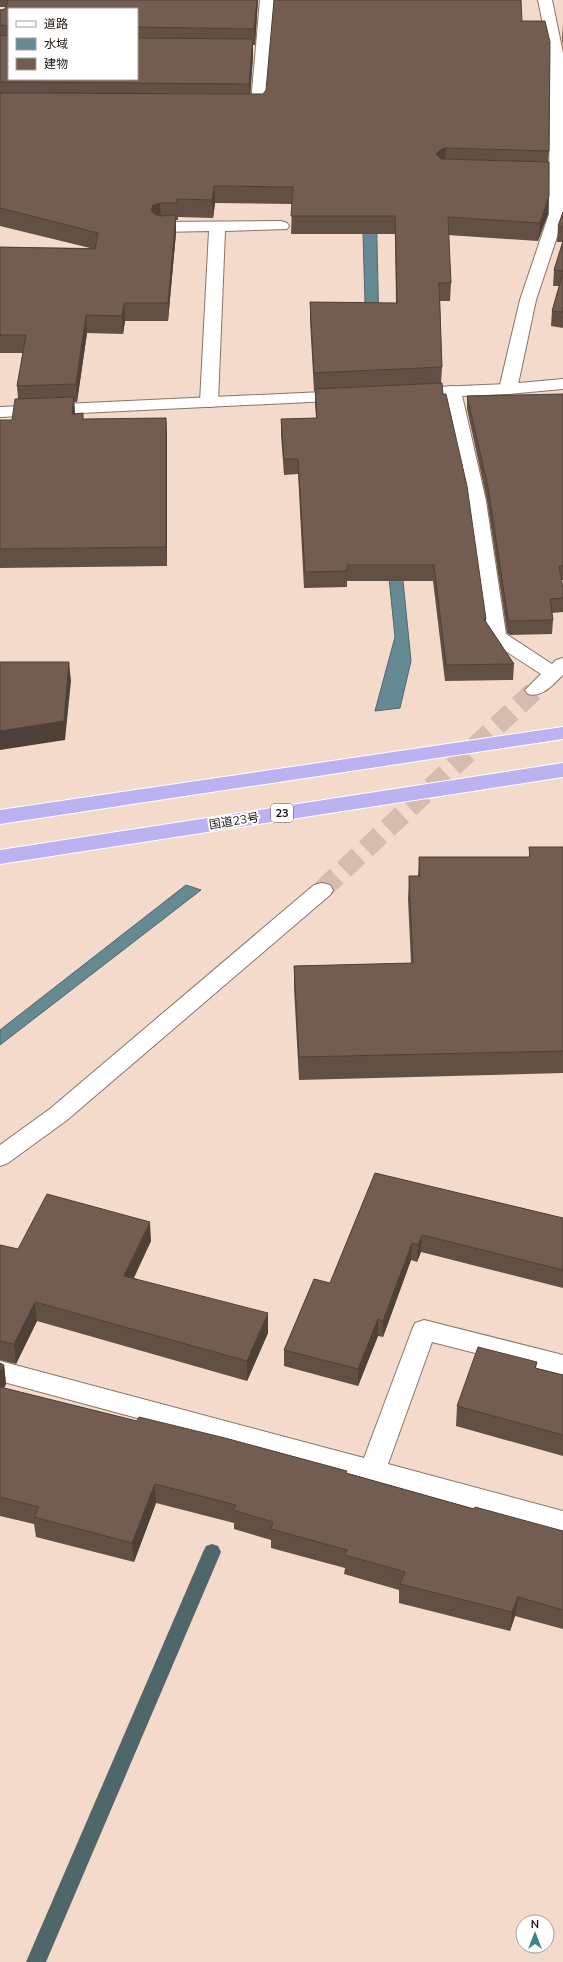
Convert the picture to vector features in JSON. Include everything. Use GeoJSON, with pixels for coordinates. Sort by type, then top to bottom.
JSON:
{"type":"FeatureCollection","features":[{"type":"Feature","properties":{"kind":"highway"},"geometry":{"type":"LineString","coordinates":[[0,817],[563,733]]}},
{"type":"Feature","properties":{"kind":"highway","name":"国道23号"},"geometry":{"type":"LineString","coordinates":[[0,857],[563,770]]}},
{"type":"Feature","properties":{"kind":"street"},"geometry":{"type":"LineString","coordinates":[[227,107],[258,107],[267,0]]}},
{"type":"Feature","properties":{"kind":"street"},"geometry":{"type":"LineString","coordinates":[[508,388],[528,300],[557,214],[550,175],[557,59],[545,0]]}},
{"type":"Feature","properties":{"kind":"street"},"geometry":{"type":"LineString","coordinates":[[247,51],[263,51]]}},
{"type":"Feature","properties":{"kind":"street"},"geometry":{"type":"LineString","coordinates":[[161,226],[281,226]]}},
{"type":"Feature","properties":{"kind":"street"},"geometry":{"type":"LineString","coordinates":[[209,402],[217,226]]}},
{"type":"Feature","properties":{"kind":"street"},"geometry":{"type":"LineString","coordinates":[[397,394],[563,384]]}},
{"type":"Feature","properties":{"kind":"street"},"geometry":{"type":"LineString","coordinates":[[452,391],[477,501],[498,638],[558,668],[535,690]]}},
{"type":"Feature","properties":{"kind":"street"},"geometry":{"type":"LineString","coordinates":[[0,412],[358,395]]}},
{"type":"Feature","properties":{"kind":"street"},"geometry":{"type":"LineString","coordinates":[[0,1157],[59,1114],[322,890]]}},
{"type":"Feature","properties":{"kind":"street"},"geometry":{"type":"LineString","coordinates":[[372,1471],[424,1330],[563,1365]]}},
{"type":"Feature","properties":{"kind":"street"},"geometry":{"type":"LineString","coordinates":[[0,1371],[563,1522]]}},
{"type":"Feature","properties":{"kind":"water"},"geometry":{"type":"Polygon","coordinates":[[[373,67],[380,374],[367,373],[361,162],[373,67]]]}},
{"type":"Feature","properties":{"kind":"water"},"geometry":{"type":"Polygon","coordinates":[[[373,420],[387,420],[411,661],[400,708],[375,711],[395,637],[373,420]]]}},
{"type":"Feature","properties":{"kind":"water"},"geometry":{"type":"Polygon","coordinates":[[[186,885],[201,890],[0,1045],[0,1030],[186,885]]]}},
{"type":"Feature","properties":{"kind":"building"},"geometry":{"type":"Polygon","coordinates":[[[8,0],[257,0],[254,29],[138,27],[138,8],[8,8],[8,26],[0,25],[0,10],[5,9],[8,0]]]}},
{"type":"Feature","properties":{"kind":"building"},"geometry":{"type":"Polygon","coordinates":[[[274,0],[521,0],[522,21],[545,21],[550,42],[549,151],[446,148],[440,150],[436,154],[441,159],[549,162],[549,196],[540,223],[448,217],[451,283],[439,283],[442,367],[314,373],[310,302],[397,303],[395,216],[291,216],[293,187],[214,186],[212,200],[177,199],[177,203],[160,203],[153,205],[151,210],[154,214],[160,216],[176,215],[168,303],[124,303],[122,316],[86,315],[76,384],[17,386],[26,335],[0,335],[0,247],[95,249],[98,233],[0,208],[0,93],[263,94],[266,90],[274,0]]]}},
{"type":"Feature","properties":{"kind":"building"},"geometry":{"type":"Polygon","coordinates":[[[0,35],[8,36],[8,80],[138,80],[138,38],[253,39],[249,84],[0,82],[0,35]]]}},
{"type":"Feature","properties":{"kind":"building"},"geometry":{"type":"Polygon","coordinates":[[[563,212],[563,227],[558,226],[563,212]]]}},
{"type":"Feature","properties":{"kind":"building"},"geometry":{"type":"Polygon","coordinates":[[[563,241],[563,271],[554,270],[563,241]]]}},
{"type":"Feature","properties":{"kind":"building"},"geometry":{"type":"Polygon","coordinates":[[[563,273],[563,312],[552,311],[563,273]]]}},
{"type":"Feature","properties":{"kind":"building"},"geometry":{"type":"Polygon","coordinates":[[[442,383],[443,394],[446,394],[467,486],[486,619],[484,619],[514,664],[446,665],[434,565],[347,565],[347,571],[305,572],[298,459],[284,459],[281,419],[317,418],[315,389],[442,383]]]}},
{"type":"Feature","properties":{"kind":"building"},"geometry":{"type":"Polygon","coordinates":[[[563,394],[563,566],[559,566],[563,588],[563,598],[550,599],[553,620],[511,621],[508,619],[488,487],[467,396],[563,394]]]}},
{"type":"Feature","properties":{"kind":"building"},"geometry":{"type":"Polygon","coordinates":[[[74,397],[72,414],[83,413],[83,419],[166,418],[166,547],[0,549],[0,420],[12,420],[15,399],[74,397]]]}},
{"type":"Feature","properties":{"kind":"building"},"geometry":{"type":"Polygon","coordinates":[[[0,662],[69,662],[64,721],[0,731],[0,662]]]}},
{"type":"Feature","properties":{"kind":"building"},"geometry":{"type":"Polygon","coordinates":[[[529,847],[563,847],[563,1051],[299,1057],[294,966],[413,963],[409,876],[420,876],[419,857],[530,857],[529,847]]]}},
{"type":"Feature","properties":{"kind":"building"},"geometry":{"type":"Polygon","coordinates":[[[375,1173],[563,1218],[563,1270],[422,1235],[418,1245],[412,1243],[383,1321],[378,1319],[358,1369],[284,1350],[314,1279],[330,1283],[375,1173]]]}},
{"type":"Feature","properties":{"kind":"building"},"geometry":{"type":"Polygon","coordinates":[[[47,1194],[150,1222],[124,1276],[268,1313],[247,1361],[35,1302],[14,1344],[0,1341],[0,1245],[18,1249],[47,1194]]]}},
{"type":"Feature","properties":{"kind":"building"},"geometry":{"type":"Polygon","coordinates":[[[478,1347],[537,1362],[535,1368],[563,1375],[563,1435],[457,1406],[478,1347]]]}},
{"type":"Feature","properties":{"kind":"building"},"geometry":{"type":"Polygon","coordinates":[[[0,1363],[4,1365],[0,1372],[0,1363]]]}},
{"type":"Feature","properties":{"kind":"building"},"geometry":{"type":"Polygon","coordinates":[[[0,1387],[137,1421],[139,1417],[225,1438],[347,1471],[346,1473],[474,1509],[475,1507],[563,1531],[563,1610],[518,1597],[512,1612],[400,1584],[405,1572],[345,1555],[347,1550],[271,1529],[273,1522],[233,1510],[236,1505],[155,1484],[132,1543],[34,1517],[39,1507],[0,1497],[0,1387]]]}},
{"type":"Feature","properties":{"kind":"waterway"},"geometry":{"type":"LineString","coordinates":[[36,1962],[212,1552]]}},
{"type":"Feature","properties":{"kind":"tunnel"},"geometry":{"type":"LineString","coordinates":[[322,890],[535,690]]}}]}
